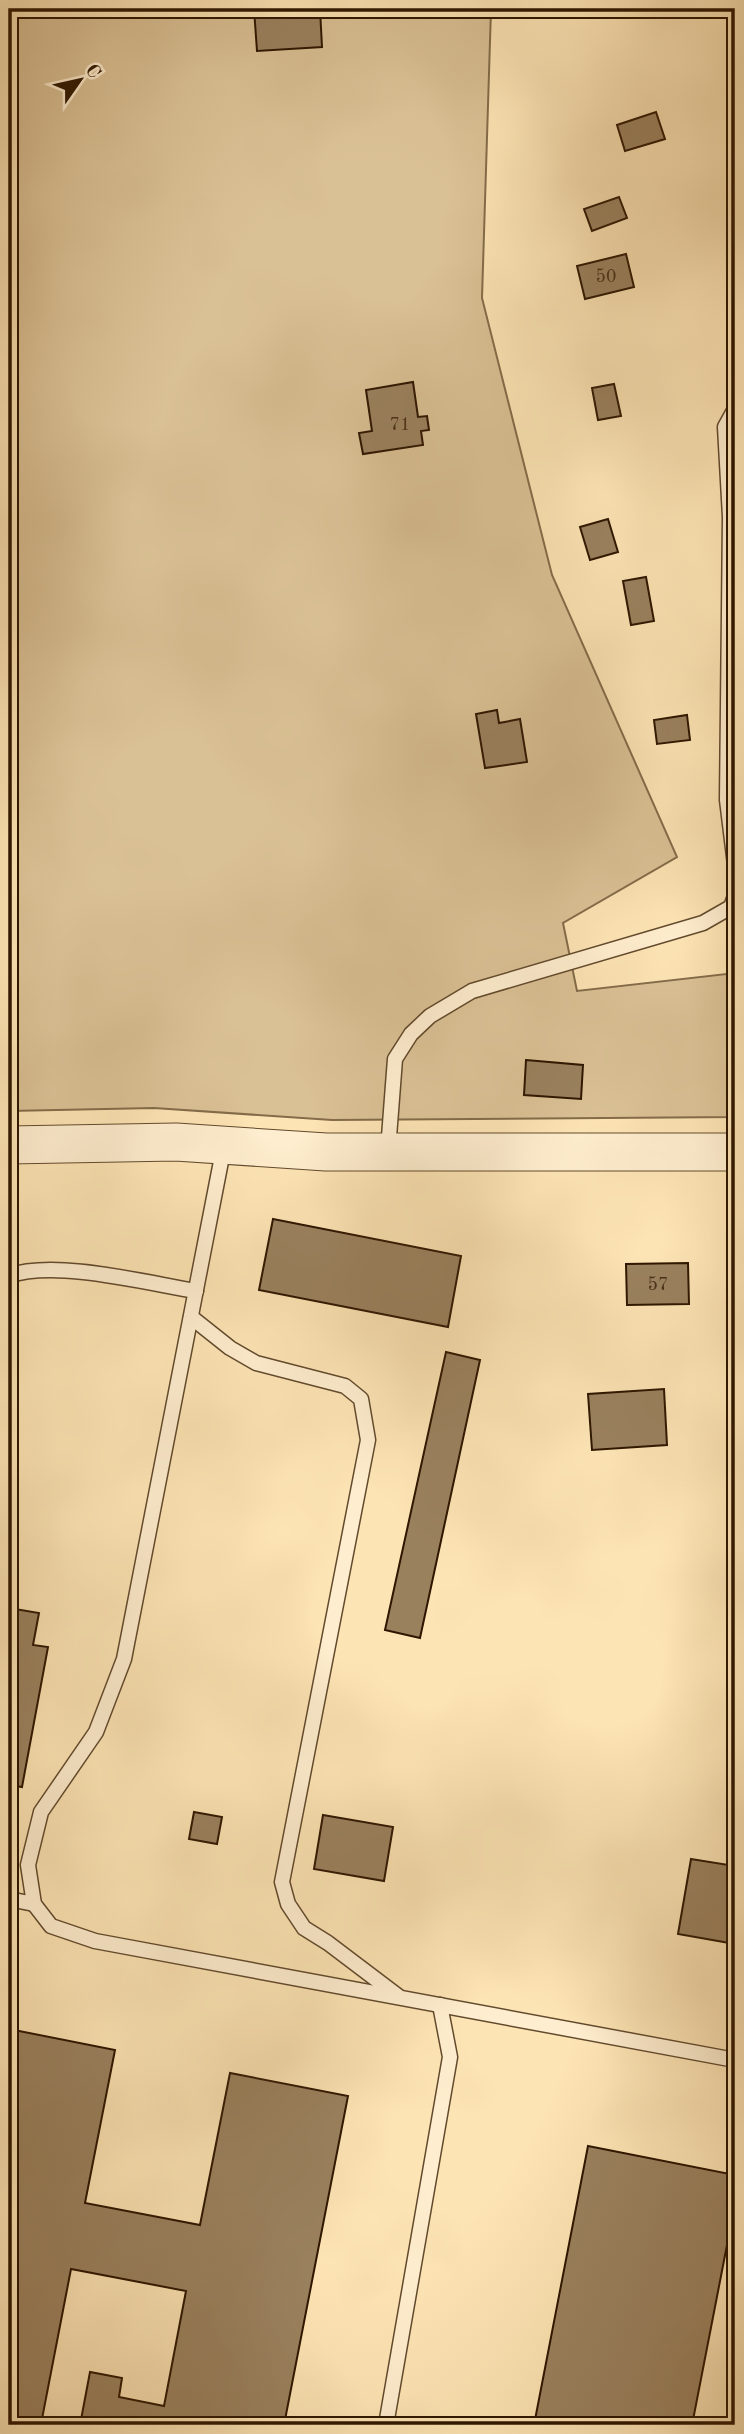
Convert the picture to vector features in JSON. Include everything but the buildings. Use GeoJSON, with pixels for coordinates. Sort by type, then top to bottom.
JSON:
{"type":"FeatureCollection","features":[{"type":"Feature","properties":{"kind":"street"},"geometry":{"type":"LineString","coordinates":[[9,1145],[176,1142],[326,1152],[735,1152]]}},
{"type":"Feature","properties":{"kind":"lane"},"geometry":{"type":"LineString","coordinates":[[724,9],[735,11]]}},
{"type":"Feature","properties":{"kind":"lane"},"geometry":{"type":"LineString","coordinates":[[735,409],[725,427],[730,517],[727,800],[735,865]]}},
{"type":"Feature","properties":{"kind":"lane"},"geometry":{"type":"LineString","coordinates":[[388,1151],[395,1059],[411,1034],[429,1016],[472,991],[703,923],[734,903]]}},
{"type":"Feature","properties":{"kind":"lane"},"geometry":{"type":"LineString","coordinates":[[224,1145],[124,1659],[96,1732],[41,1812],[28,1865],[34,1904],[51,1926],[94,1941],[735,2060]]}},
{"type":"Feature","properties":{"kind":"lane"},"geometry":{"type":"LineString","coordinates":[[9,1276],[20,1272],[56,1269],[196,1291]]}},
{"type":"Feature","properties":{"kind":"lane"},"geometry":{"type":"LineString","coordinates":[[191,1317],[230,1348],[257,1363],[345,1386],[361,1399],[368,1440],[282,1882],[288,1904],[304,1928],[399,1997]]}},
{"type":"Feature","properties":{"kind":"lane"},"geometry":{"type":"LineString","coordinates":[[9,1899],[34,1904]]}},
{"type":"Feature","properties":{"kind":"lane"},"geometry":{"type":"LineString","coordinates":[[386,2425],[450,2057],[440,2005]]}},
{"type":"Feature","properties":{"kind":"shaded area"},"geometry":{"type":"Polygon","coordinates":[[[9,9],[491,9],[482,298],[552,575],[677,857],[563,923],[577,991],[735,973],[735,1117],[332,1120],[154,1108],[9,1111],[9,9]]]}}]}
